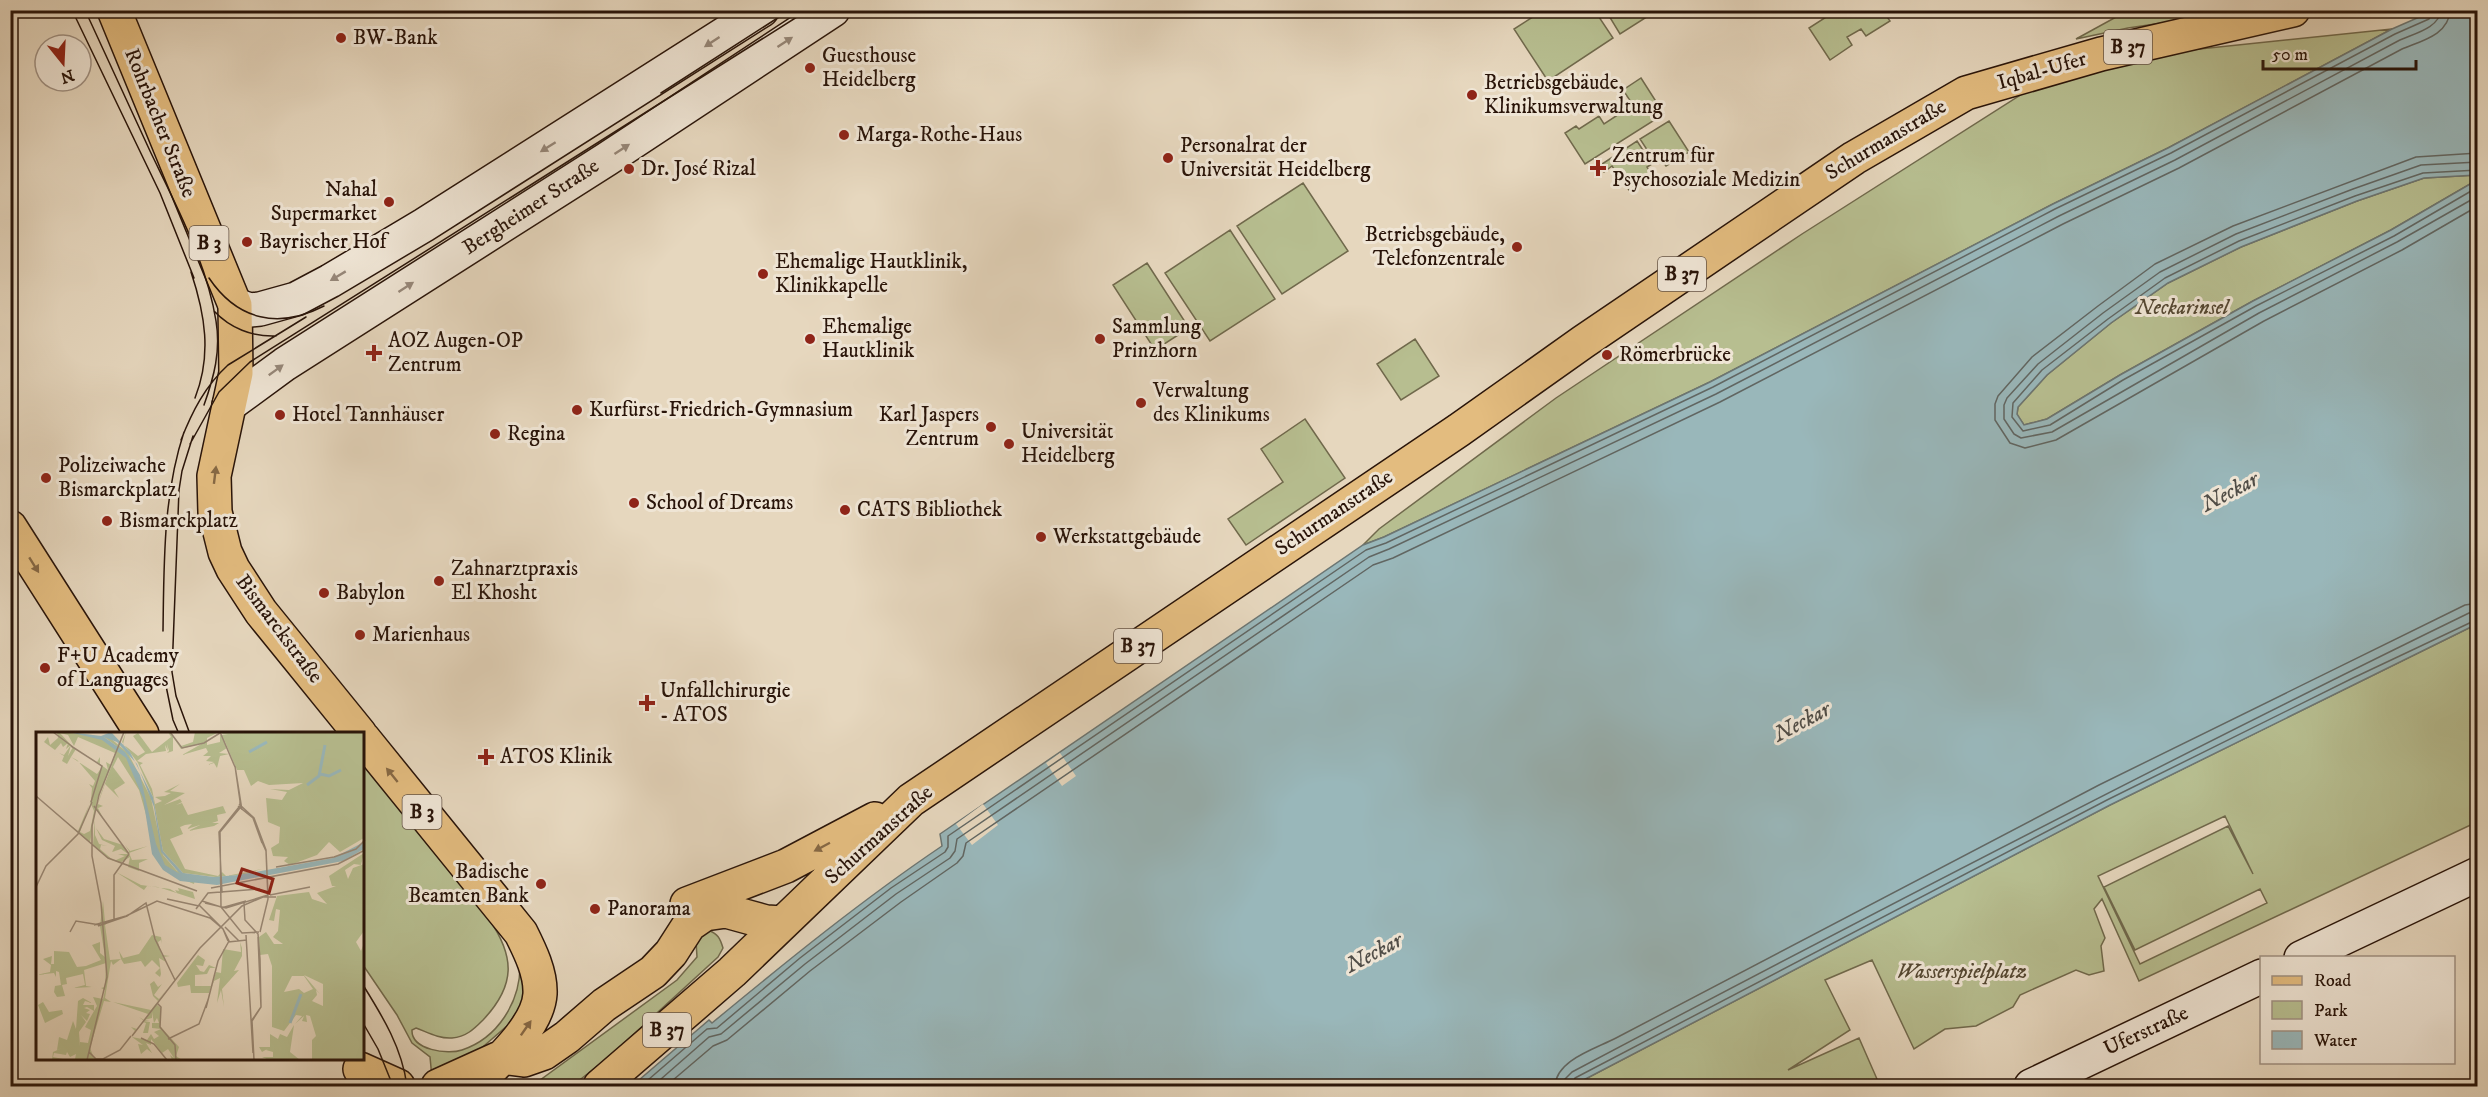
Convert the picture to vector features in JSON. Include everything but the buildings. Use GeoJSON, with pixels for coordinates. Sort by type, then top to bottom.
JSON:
{"type":"FeatureCollection","features":[{"type":"Feature","properties":{"kind":"main road","name":"Rohrbacher Straße"},"geometry":{"type":"LineString","coordinates":[[114,10],[235,306],[236,373]]}},
{"type":"Feature","properties":{"kind":"main road","name":"Iqbal-Ufer"},"geometry":{"type":"LineString","coordinates":[[1966,93],[2101,54],[2294,10]]}},
{"type":"Feature","properties":{"kind":"main road","name":"Schurmanstraße"},"geometry":{"type":"LineString","coordinates":[[732,972],[911,800],[1459,430],[1583,342],[1854,158],[1966,93]]}},
{"type":"Feature","properties":{"kind":"main road","name":"Bismarckstraße"},"geometry":{"type":"LineString","coordinates":[[236,373],[214,476],[219,533],[225,552],[233,569],[261,612],[358,732]]}},
{"type":"Feature","properties":{"kind":"main road"},"geometry":{"type":"LineString","coordinates":[[10,527],[141,732]]}},
{"type":"Feature","properties":{"kind":"main road","name":"B 3"},"geometry":{"type":"LineString","coordinates":[[364,739],[521,933],[531,954],[540,994]]}},
{"type":"Feature","properties":{"kind":"main road"},"geometry":{"type":"LineString","coordinates":[[653,972],[667,926],[682,907],[786,866],[911,800]]}},
{"type":"Feature","properties":{"kind":"main road"},"geometry":{"type":"LineString","coordinates":[[438,1086],[502,1057],[524,1060],[544,1053],[567,1037],[604,1005],[653,972],[669,956],[689,925],[697,918],[712,911],[726,911],[766,922],[783,923]]}},
{"type":"Feature","properties":{"kind":"main road"},"geometry":{"type":"LineString","coordinates":[[697,918],[722,923],[733,935],[736,947],[732,972]]}},
{"type":"Feature","properties":{"kind":"main road","name":"B 37"},"geometry":{"type":"LineString","coordinates":[[600,1086],[732,972]]}},
{"type":"Feature","properties":{"kind":"main road"},"geometry":{"type":"LineString","coordinates":[[474,1086],[530,1024],[540,994],[566,1008],[604,1005]]}},
{"type":"Feature","properties":{"kind":"main road"},"geometry":{"type":"LineString","coordinates":[[360,1075],[398,1086]]}},
{"type":"Feature","properties":{"kind":"street","name":"Bergheimer Straße"},"geometry":{"type":"LineString","coordinates":[[235,306],[250,310],[260,309],[296,299],[330,281],[431,220],[762,10]]}},
{"type":"Feature","properties":{"kind":"street","name":"Bergheimer Straße"},"geometry":{"type":"LineString","coordinates":[[229,405],[285,364],[607,159],[833,10]]}},
{"type":"Feature","properties":{"kind":"street"},"geometry":{"type":"LineString","coordinates":[[2303,956],[2478,873]]}},
{"type":"Feature","properties":{"kind":"street","name":"Uferstraße"},"geometry":{"type":"LineString","coordinates":[[2031,1086],[2260,977]]}},
{"type":"Feature","properties":{"kind":"green space"},"geometry":{"type":"Polygon","coordinates":[[[1651,10],[1653,13],[1620,34],[1606,11],[1651,10]]]}},
{"type":"Feature","properties":{"kind":"green space"},"geometry":{"type":"Polygon","coordinates":[[[1837,10],[1883,11],[1890,21],[1866,36],[1861,29],[1847,37],[1852,45],[1830,60],[1809,28],[1837,10]]]}},
{"type":"Feature","properties":{"kind":"green space"},"geometry":{"type":"Polygon","coordinates":[[[1542,11],[1595,11],[1613,38],[1548,81],[1514,29],[1542,11]]]}},
{"type":"Feature","properties":{"kind":"green space"},"geometry":{"type":"Polygon","coordinates":[[[2127,11],[2243,11],[2128,28],[2076,39],[2127,11]]]}},
{"type":"Feature","properties":{"kind":"green space"},"geometry":{"type":"Polygon","coordinates":[[[2392,29],[2168,148],[2053,204],[1710,382],[1363,545],[1379,529],[1556,398],[1802,234],[2041,82],[2190,50],[2392,29]]]}},
{"type":"Feature","properties":{"kind":"green space"},"geometry":{"type":"Polygon","coordinates":[[[1641,78],[1664,114],[1585,164],[1565,133],[1576,126],[1579,129],[1599,116],[1604,124],[1633,105],[1623,90],[1641,78]]]}},
{"type":"Feature","properties":{"kind":"green space"},"geometry":{"type":"Polygon","coordinates":[[[1669,121],[1689,152],[1666,166],[1661,159],[1655,162],[1640,139],[1669,121]]]}},
{"type":"Feature","properties":{"kind":"green space"},"geometry":{"type":"Polygon","coordinates":[[[1637,141],[1652,164],[1647,167],[1652,175],[1629,190],[1612,166],[1604,172],[1599,166],[1637,141]]]}},
{"type":"Feature","properties":{"kind":"green space","name":"Neckarinsel"},"geometry":{"type":"Polygon","coordinates":[[[2477,175],[2477,180],[2391,230],[2253,301],[2120,375],[2047,419],[2024,425],[2017,415],[2018,407],[2047,375],[2111,323],[2168,283],[2241,247],[2357,201],[2424,178],[2477,175]]]}},
{"type":"Feature","properties":{"kind":"green space"},"geometry":{"type":"Polygon","coordinates":[[[1303,183],[1348,251],[1282,294],[1237,226],[1303,183]]]}},
{"type":"Feature","properties":{"kind":"green space"},"geometry":{"type":"Polygon","coordinates":[[[1230,230],[1275,299],[1210,341],[1165,273],[1230,230]]]}},
{"type":"Feature","properties":{"kind":"green space"},"geometry":{"type":"Polygon","coordinates":[[[1147,263],[1189,328],[1155,350],[1113,285],[1147,263]]]}},
{"type":"Feature","properties":{"kind":"green space"},"geometry":{"type":"Polygon","coordinates":[[[1415,339],[1439,376],[1401,400],[1377,364],[1415,339]]]}},
{"type":"Feature","properties":{"kind":"green space"},"geometry":{"type":"Polygon","coordinates":[[[1305,419],[1345,478],[1246,545],[1228,519],[1283,482],[1261,449],[1305,419]]]}},
{"type":"Feature","properties":{"kind":"green space","name":"Wasserspielplatz"},"geometry":{"type":"Polygon","coordinates":[[[2477,624],[2477,822],[2139,981],[2102,899],[2094,909],[2105,938],[2101,946],[2104,971],[2089,975],[2076,970],[2020,995],[2013,1007],[1976,1026],[1945,1029],[1914,1049],[1872,960],[1825,980],[1850,1030],[1788,1070],[1859,1038],[1877,1079],[1860,1086],[1572,1086],[2110,805],[2477,624]],[[2225,816],[2098,876],[2140,964],[2267,903],[2260,889],[2135,950],[2104,887],[2228,826],[2253,874],[2225,816]]]}},
{"type":"Feature","properties":{"kind":"green space"},"geometry":{"type":"Polygon","coordinates":[[[364,759],[489,919],[504,946],[507,958],[508,971],[502,995],[476,1026],[466,1034],[452,1038],[438,1036],[416,1028],[412,1030],[413,1037],[417,1042],[431,1049],[448,1052],[462,1050],[475,1044],[496,1028],[504,1017],[516,993],[520,966],[526,966],[525,1000],[508,1025],[477,1052],[432,1078],[430,1057],[412,1043],[397,1015],[364,966],[364,759]]]}},
{"type":"Feature","properties":{"kind":"green space"},"geometry":{"type":"Polygon","coordinates":[[[708,930],[720,939],[723,948],[718,957],[610,1056],[572,1086],[532,1086],[677,980],[697,957],[696,941],[708,930]]]}},
{"type":"Feature","properties":{"kind":"water","name":"Neckar"},"geometry":{"type":"Polygon","coordinates":[[[2433,11],[2477,11],[2477,175],[2424,178],[2357,201],[2241,247],[2168,283],[2111,323],[2047,375],[2018,407],[2017,414],[2024,425],[2047,419],[2120,375],[2253,301],[2391,230],[2477,180],[2477,624],[2110,805],[1572,1086],[632,1086],[709,1020],[712,1023],[854,909],[942,846],[940,834],[1363,545],[1710,382],[2053,204],[2168,148],[2392,29],[2433,11]]]}},
{"type":"Feature","properties":{"kind":"pier"},"geometry":{"type":"Polygon","coordinates":[[[1060,753],[1076,776],[1062,786],[1046,763],[1060,753]]]}},
{"type":"Feature","properties":{"kind":"pier"},"geometry":{"type":"Polygon","coordinates":[[[983,804],[998,825],[972,845],[956,824],[983,804]]]}},
{"type":"Feature","properties":{"kind":"tram line"},"geometry":{"type":"LineString","coordinates":[[72,10],[160,193],[194,278]]}},
{"type":"Feature","properties":{"kind":"tram line"},"geometry":{"type":"LineString","coordinates":[[85,10],[198,255],[212,299],[218,343],[214,374],[204,405]]}},
{"type":"Feature","properties":{"kind":"tram line"},"geometry":{"type":"LineString","coordinates":[[661,93],[790,10]]}},
{"type":"Feature","properties":{"kind":"tram line"},"geometry":{"type":"LineString","coordinates":[[190,444],[219,392],[250,362],[808,10]]}},
{"type":"Feature","properties":{"kind":"tram line"},"geometry":{"type":"LineString","coordinates":[[191,272],[200,303],[205,335],[204,366],[195,398]]}},
{"type":"Feature","properties":{"kind":"tram line"},"geometry":{"type":"LineString","coordinates":[[209,278],[233,304],[260,317],[275,319],[291,317],[324,306]]}},
{"type":"Feature","properties":{"kind":"tram line"},"geometry":{"type":"LineString","coordinates":[[214,311],[234,327],[258,335],[276,336]]}},
{"type":"Feature","properties":{"kind":"tram line"},"geometry":{"type":"LineString","coordinates":[[181,440],[200,400],[212,382],[228,365],[306,317]]}},
{"type":"Feature","properties":{"kind":"tram line"},"geometry":{"type":"LineString","coordinates":[[163,631],[168,505],[184,432]]}},
{"type":"Feature","properties":{"kind":"tram line"},"geometry":{"type":"LineString","coordinates":[[189,732],[176,696],[172,672],[179,490],[182,471],[193,436]]}},
{"type":"Feature","properties":{"kind":"tram line"},"geometry":{"type":"LineString","coordinates":[[164,676],[173,720],[178,732]]}},
{"type":"Feature","properties":{"kind":"tram line"},"geometry":{"type":"LineString","coordinates":[[364,987],[396,1046],[407,1086]]}},
{"type":"Feature","properties":{"kind":"tram line"},"geometry":{"type":"LineString","coordinates":[[364,1025],[378,1049],[393,1086]]}},
{"type":"Feature","properties":{"kind":"place","name":"BW-Bank"},"geometry":{"type":"Point","coordinates":[341,38]}},
{"type":"Feature","properties":{"kind":"place","name":"Guesthouse Heidelberg"},"geometry":{"type":"Point","coordinates":[810,68]}},
{"type":"Feature","properties":{"kind":"place","name":"Betriebsgebäude, Klinikumsverwaltung"},"geometry":{"type":"Point","coordinates":[1472,95]}},
{"type":"Feature","properties":{"kind":"place","name":"Marga-Rothe-Haus"},"geometry":{"type":"Point","coordinates":[844,135]}},
{"type":"Feature","properties":{"kind":"place","name":"Personalrat der Universität Heidelberg"},"geometry":{"type":"Point","coordinates":[1168,158]}},
{"type":"Feature","properties":{"kind":"place","name":"Zentrum für Psychosoziale Medizin"},"geometry":{"type":"Point","coordinates":[1598,168]}},
{"type":"Feature","properties":{"kind":"place","name":"Dr. José Rizal"},"geometry":{"type":"Point","coordinates":[629,169]}},
{"type":"Feature","properties":{"kind":"place","name":"Nahal Supermarket"},"geometry":{"type":"Point","coordinates":[389,202]}},
{"type":"Feature","properties":{"kind":"place","name":"Bayrischer Hof"},"geometry":{"type":"Point","coordinates":[247,242]}},
{"type":"Feature","properties":{"kind":"place","name":"Betriebsgebäude, Telefonzentrale"},"geometry":{"type":"Point","coordinates":[1517,247]}},
{"type":"Feature","properties":{"kind":"place","name":"Ehemalige Hautklinik, Klinikkapelle"},"geometry":{"type":"Point","coordinates":[763,274]}},
{"type":"Feature","properties":{"kind":"place","name":"Ehemalige Hautklinik"},"geometry":{"type":"Point","coordinates":[810,339]}},
{"type":"Feature","properties":{"kind":"place","name":"Sammlung Prinzhorn"},"geometry":{"type":"Point","coordinates":[1100,339]}},
{"type":"Feature","properties":{"kind":"place","name":"AOZ Augen-OP Zentrum"},"geometry":{"type":"Point","coordinates":[374,353]}},
{"type":"Feature","properties":{"kind":"place","name":"Römerbrücke"},"geometry":{"type":"Point","coordinates":[1607,355]}},
{"type":"Feature","properties":{"kind":"place","name":"Verwaltung des Klinikums"},"geometry":{"type":"Point","coordinates":[1141,403]}},
{"type":"Feature","properties":{"kind":"place","name":"Kurfürst-Friedrich-Gymnasium"},"geometry":{"type":"Point","coordinates":[577,410]}},
{"type":"Feature","properties":{"kind":"place","name":"Hotel Tannhäuser"},"geometry":{"type":"Point","coordinates":[280,415]}},
{"type":"Feature","properties":{"kind":"place","name":"Karl Jaspers Zentrum"},"geometry":{"type":"Point","coordinates":[991,427]}},
{"type":"Feature","properties":{"kind":"place","name":"Regina"},"geometry":{"type":"Point","coordinates":[495,434]}},
{"type":"Feature","properties":{"kind":"place","name":"Universität Heidelberg"},"geometry":{"type":"Point","coordinates":[1009,444]}},
{"type":"Feature","properties":{"kind":"place","name":"Polizeiwache Bismarckplatz"},"geometry":{"type":"Point","coordinates":[46,478]}},
{"type":"Feature","properties":{"kind":"place","name":"School of Dreams"},"geometry":{"type":"Point","coordinates":[634,503]}},
{"type":"Feature","properties":{"kind":"place","name":"CATS Bibliothek"},"geometry":{"type":"Point","coordinates":[845,510]}},
{"type":"Feature","properties":{"kind":"place","name":"Bismarckplatz"},"geometry":{"type":"Point","coordinates":[107,521]}},
{"type":"Feature","properties":{"kind":"place","name":"Werkstattgebäude"},"geometry":{"type":"Point","coordinates":[1041,537]}},
{"type":"Feature","properties":{"kind":"place","name":"Zahnarztpraxis El Khosht"},"geometry":{"type":"Point","coordinates":[439,581]}},
{"type":"Feature","properties":{"kind":"place","name":"Babylon"},"geometry":{"type":"Point","coordinates":[324,593]}},
{"type":"Feature","properties":{"kind":"place","name":"Marienhaus"},"geometry":{"type":"Point","coordinates":[360,635]}},
{"type":"Feature","properties":{"kind":"place","name":"F+U Academy of Languages"},"geometry":{"type":"Point","coordinates":[45,668]}},
{"type":"Feature","properties":{"kind":"place","name":"Unfallchirurgie - ATOS"},"geometry":{"type":"Point","coordinates":[647,703]}},
{"type":"Feature","properties":{"kind":"place","name":"ATOS Klinik"},"geometry":{"type":"Point","coordinates":[486,757]}},
{"type":"Feature","properties":{"kind":"place","name":"Badische Beamten Bank"},"geometry":{"type":"Point","coordinates":[541,884]}},
{"type":"Feature","properties":{"kind":"place","name":"Panorama"},"geometry":{"type":"Point","coordinates":[595,909]}}]}
